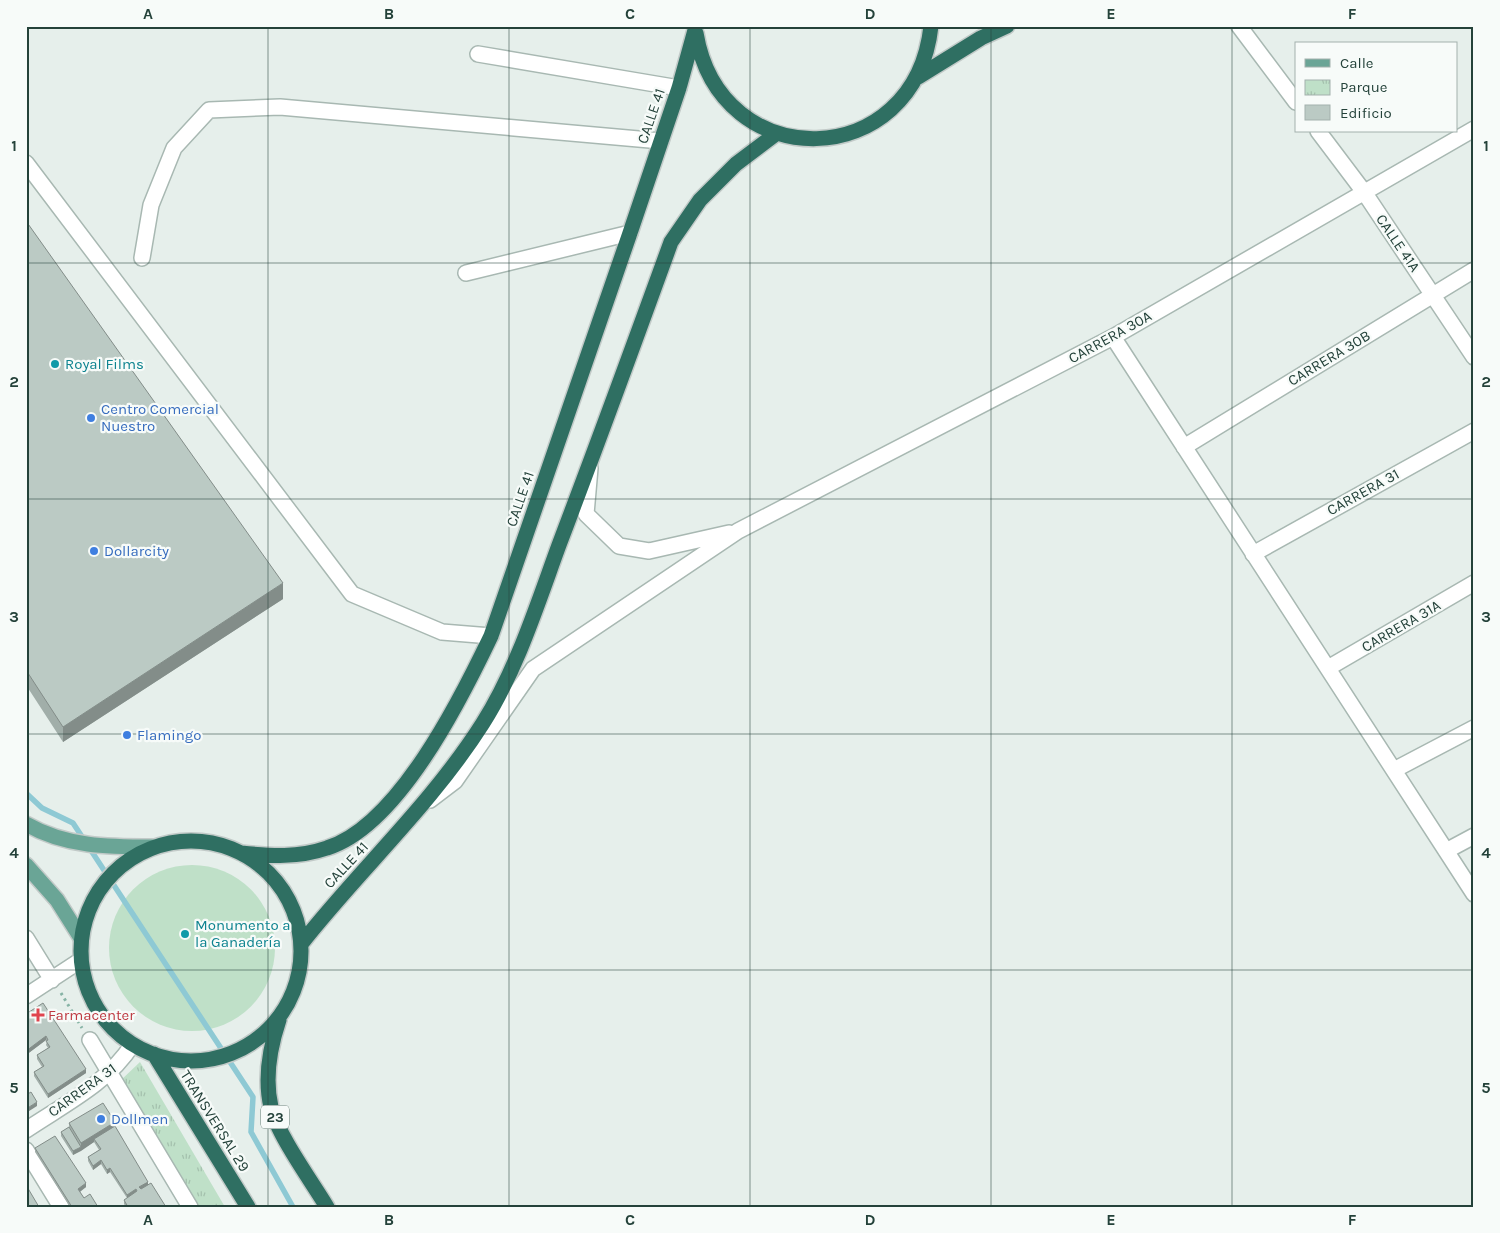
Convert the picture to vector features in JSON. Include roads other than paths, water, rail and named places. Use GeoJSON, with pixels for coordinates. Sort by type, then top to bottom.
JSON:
{"type":"FeatureCollection","features":[{"type":"Feature","properties":{"kind":"highway"},"geometry":{"type":"LineString","coordinates":[[693,27],[705,68],[715,86],[742,115],[759,126],[777,133],[804,139],[832,138],[858,131],[882,118],[903,100],[918,77],[929,50],[931,26]]}},
{"type":"Feature","properties":{"kind":"highway"},"geometry":{"type":"LineString","coordinates":[[918,77],[981,38],[1007,26]]}},
{"type":"Feature","properties":{"kind":"highway","name":"CALLE 41"},"geometry":{"type":"LineString","coordinates":[[241,853],[280,856],[307,854],[330,848],[355,835],[378,815],[440,737],[466,689],[491,636],[679,88],[693,27]]}},
{"type":"Feature","properties":{"kind":"highway","name":"CALLE 41"},"geometry":{"type":"LineString","coordinates":[[301,944],[353,881],[424,804],[452,770],[484,721],[519,652],[671,242],[700,200],[736,164],[777,133]]}},
{"type":"Feature","properties":{"kind":"highway","name":"23"},"geometry":{"type":"LineString","coordinates":[[280,1016],[254,1041],[230,1054],[205,1060],[179,1060],[154,1054],[132,1045],[101,1014],[87,988],[81,960],[81,938],[89,908],[104,882],[126,861],[153,847],[175,842],[198,841],[220,845],[241,853],[264,869],[283,890],[298,925],[301,944],[297,982],[280,1016],[270,1046],[268,1074],[271,1108],[288,1144],[328,1207]]}},
{"type":"Feature","properties":{"kind":"highway","name":"TRANSVERSAL 29"},"geometry":{"type":"LineString","coordinates":[[154,1054],[248,1207]]}},
{"type":"Feature","properties":{"kind":"main road"},"geometry":{"type":"LineString","coordinates":[[26,824],[61,840],[92,846],[153,847]]}},
{"type":"Feature","properties":{"kind":"main road"},"geometry":{"type":"LineString","coordinates":[[26,865],[57,900],[81,938]]}},
{"type":"Feature","properties":{"kind":"street"},"geometry":{"type":"LineString","coordinates":[[1239,26],[1295,101]]}},
{"type":"Feature","properties":{"kind":"street"},"geometry":{"type":"LineString","coordinates":[[478,54],[679,88]]}},
{"type":"Feature","properties":{"kind":"street"},"geometry":{"type":"LineString","coordinates":[[142,258],[151,205],[174,148],[209,110],[280,107],[661,141]]}},
{"type":"Feature","properties":{"kind":"street","name":"CARRERA 30A"},"geometry":{"type":"LineString","coordinates":[[738,531],[1113,337],[1474,129]]}},
{"type":"Feature","properties":{"kind":"street","name":"CALLE 41A"},"geometry":{"type":"LineString","coordinates":[[1319,132],[1364,192],[1474,357]]}},
{"type":"Feature","properties":{"kind":"street"},"geometry":{"type":"LineString","coordinates":[[26,163],[352,594],[442,632],[491,636]]}},
{"type":"Feature","properties":{"kind":"street"},"geometry":{"type":"LineString","coordinates":[[466,274],[630,233]]}},
{"type":"Feature","properties":{"kind":"street","name":"CARRERA 30B"},"geometry":{"type":"LineString","coordinates":[[1184,447],[1474,270]]}},
{"type":"Feature","properties":{"kind":"street"},"geometry":{"type":"LineString","coordinates":[[1113,337],[1474,894]]}},
{"type":"Feature","properties":{"kind":"street","name":"CARRERA 31"},"geometry":{"type":"LineString","coordinates":[[1253,554],[1474,431]]}},
{"type":"Feature","properties":{"kind":"street"},"geometry":{"type":"LineString","coordinates":[[591,462],[586,514],[619,546],[649,551],[738,531]]}},
{"type":"Feature","properties":{"kind":"street"},"geometry":{"type":"LineString","coordinates":[[424,804],[455,781],[533,669],[738,531]]}},
{"type":"Feature","properties":{"kind":"street","name":"CARRERA 31A"},"geometry":{"type":"LineString","coordinates":[[1328,668],[1474,583]]}},
{"type":"Feature","properties":{"kind":"street"},"geometry":{"type":"LineString","coordinates":[[1394,770],[1474,728]]}},
{"type":"Feature","properties":{"kind":"street"},"geometry":{"type":"LineString","coordinates":[[1446,851],[1474,836]]}},
{"type":"Feature","properties":{"kind":"street"},"geometry":{"type":"LineString","coordinates":[[26,938],[52,980]]}},
{"type":"Feature","properties":{"kind":"street"},"geometry":{"type":"LineString","coordinates":[[26,996],[81,960]]}},
{"type":"Feature","properties":{"kind":"street"},"geometry":{"type":"LineString","coordinates":[[90,1040],[190,1207]]}},
{"type":"Feature","properties":{"kind":"street","name":"CARRERA 31"},"geometry":{"type":"LineString","coordinates":[[26,1130],[110,1073],[123,1060],[132,1045]]}},
{"type":"Feature","properties":{"kind":"street"},"geometry":{"type":"LineString","coordinates":[[26,1150],[61,1207]]}},
{"type":"Feature","properties":{"kind":"waterway"},"geometry":{"type":"LineString","coordinates":[[26,793],[42,808],[73,823],[253,1097],[251,1132],[293,1207]]}},
{"type":"Feature","properties":{"kind":"place","name":"Royal Films"},"geometry":{"type":"Point","coordinates":[55,364]}},
{"type":"Feature","properties":{"kind":"place","name":"Centro Comercial Nuestro"},"geometry":{"type":"Point","coordinates":[91,418]}},
{"type":"Feature","properties":{"kind":"place","name":"Dollarcity"},"geometry":{"type":"Point","coordinates":[94,551]}},
{"type":"Feature","properties":{"kind":"place","name":"Flamingo"},"geometry":{"type":"Point","coordinates":[127,735]}},
{"type":"Feature","properties":{"kind":"place","name":"Monumento a la Ganadería"},"geometry":{"type":"Point","coordinates":[185,934]}},
{"type":"Feature","properties":{"kind":"place","name":"Farmacenter"},"geometry":{"type":"Point","coordinates":[38,1015]}},
{"type":"Feature","properties":{"kind":"place","name":"Dollmen"},"geometry":{"type":"Point","coordinates":[101,1119]}}]}
